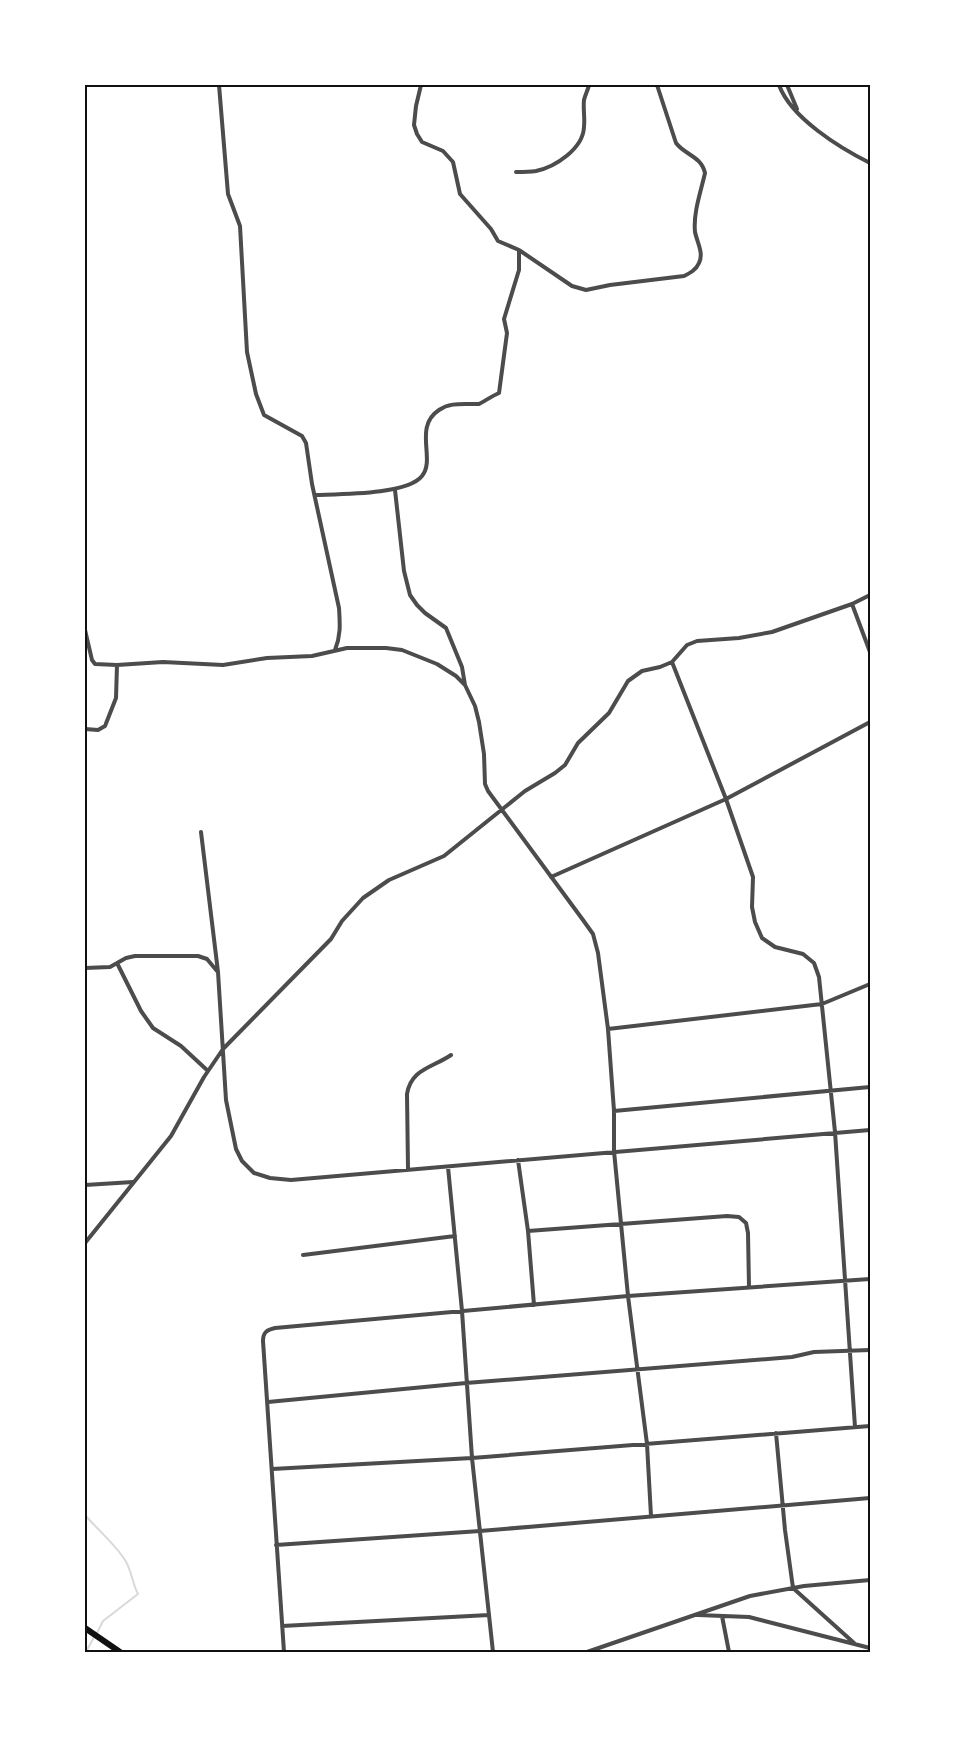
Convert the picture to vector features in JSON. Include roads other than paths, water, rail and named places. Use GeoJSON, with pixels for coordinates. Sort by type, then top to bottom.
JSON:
{"type":"FeatureCollection","features":[{"type":"Feature","properties":{"kind":"main road"},"geometry":{"type":"LineString","coordinates":[[85,1628],[120,1652]]}},
{"type":"Feature","properties":{"kind":"street"},"geometry":{"type":"LineString","coordinates":[[219,85],[228,194],[240,226],[247,352],[256,394],[264,415],[302,436],[306,443],[339,608],[341,629],[340,639],[335,650]]}},
{"type":"Feature","properties":{"kind":"street"},"geometry":{"type":"LineString","coordinates":[[421,85],[414,125],[417,134],[422,142],[442,151],[453,162],[460,194],[491,229],[498,241],[520,250],[572,286],[586,290],[610,285],[684,276],[694,270],[700,263],[695,220],[705,173],[703,166],[696,157],[682,151],[676,144],[657,85]]}},
{"type":"Feature","properties":{"kind":"street"},"geometry":{"type":"LineString","coordinates":[[516,172],[534,172],[560,161],[581,139],[584,128],[584,99],[589,85]]}},
{"type":"Feature","properties":{"kind":"street"},"geometry":{"type":"LineString","coordinates":[[780,85],[784,97],[807,122],[854,155],[870,163]]}},
{"type":"Feature","properties":{"kind":"street"},"geometry":{"type":"LineString","coordinates":[[787,85],[798,114]]}},
{"type":"Feature","properties":{"kind":"street"},"geometry":{"type":"LineString","coordinates":[[315,495],[395,490],[414,482],[422,477],[426,468],[425,430],[430,418],[438,410],[452,404],[479,404],[499,393],[507,333],[504,319],[519,270],[520,250]]}},
{"type":"Feature","properties":{"kind":"street"},"geometry":{"type":"LineString","coordinates":[[395,490],[404,570],[410,595],[421,609],[446,628],[462,667],[465,685],[475,706],[479,722],[484,754],[485,784],[488,791],[593,934],[598,952],[608,1029],[614,1111],[614,1151],[628,1296],[647,1444],[651,1516]]}},
{"type":"Feature","properties":{"kind":"street"},"geometry":{"type":"LineString","coordinates":[[85,1243],[171,1136],[208,1071],[223,1049],[331,939],[342,922],[363,898],[389,880],[444,856],[501,809],[565,765],[578,744],[610,713],[628,681],[642,671],[672,662],[687,645],[697,641],[756,636],[772,632],[852,604],[870,595]]}},
{"type":"Feature","properties":{"kind":"street"},"geometry":{"type":"LineString","coordinates":[[852,604],[870,652]]}},
{"type":"Feature","properties":{"kind":"street"},"geometry":{"type":"LineString","coordinates":[[85,630],[92,660],[95,664],[117,665],[163,662],[223,665],[267,658],[312,656],[335,650],[386,648],[402,650],[438,664],[456,676],[465,685]]}},
{"type":"Feature","properties":{"kind":"street"},"geometry":{"type":"LineString","coordinates":[[672,662],[726,799],[753,877],[752,907],[755,922],[762,938],[775,946],[803,954],[814,963],[819,977],[835,1132],[855,1427]]}},
{"type":"Feature","properties":{"kind":"street"},"geometry":{"type":"LineString","coordinates":[[85,729],[102,729],[108,719],[116,698],[117,665]]}},
{"type":"Feature","properties":{"kind":"street"},"geometry":{"type":"LineString","coordinates":[[551,877],[726,799],[870,722]]}},
{"type":"Feature","properties":{"kind":"street"},"geometry":{"type":"LineString","coordinates":[[200,832],[218,972],[226,1100],[236,1149],[242,1162],[254,1173],[270,1178],[292,1180],[870,1130]]}},
{"type":"Feature","properties":{"kind":"street"},"geometry":{"type":"LineString","coordinates":[[85,968],[110,967],[126,958],[135,956],[198,956],[207,959],[218,972]]}},
{"type":"Feature","properties":{"kind":"street"},"geometry":{"type":"LineString","coordinates":[[117,964],[141,1011],[153,1028],[181,1046],[208,1071]]}},
{"type":"Feature","properties":{"kind":"street"},"geometry":{"type":"LineString","coordinates":[[608,1029],[822,1004],[870,984]]}},
{"type":"Feature","properties":{"kind":"street"},"geometry":{"type":"LineString","coordinates":[[408,1169],[408,1085],[418,1072],[451,1055]]}},
{"type":"Feature","properties":{"kind":"street"},"geometry":{"type":"LineString","coordinates":[[614,1111],[870,1087]]}},
{"type":"Feature","properties":{"kind":"street"},"geometry":{"type":"LineString","coordinates":[[518,1160],[528,1231],[534,1305]]}},
{"type":"Feature","properties":{"kind":"street"},"geometry":{"type":"LineString","coordinates":[[448,1167],[456,1236],[472,1458],[493,1652]]}},
{"type":"Feature","properties":{"kind":"street"},"geometry":{"type":"LineString","coordinates":[[85,1185],[134,1182]]}},
{"type":"Feature","properties":{"kind":"street"},"geometry":{"type":"LineString","coordinates":[[528,1231],[727,1216],[739,1217],[746,1223],[748,1233],[749,1287]]}},
{"type":"Feature","properties":{"kind":"street"},"geometry":{"type":"LineString","coordinates":[[302,1255],[456,1236]]}},
{"type":"Feature","properties":{"kind":"street"},"geometry":{"type":"LineString","coordinates":[[284,1652],[263,1341],[266,1331],[275,1328],[628,1296],[870,1279]]}},
{"type":"Feature","properties":{"kind":"street"},"geometry":{"type":"LineString","coordinates":[[268,1402],[466,1383],[792,1357],[814,1352],[870,1350]]}},
{"type":"Feature","properties":{"kind":"street"},"geometry":{"type":"LineString","coordinates":[[272,1469],[472,1458],[870,1426]]}},
{"type":"Feature","properties":{"kind":"street"},"geometry":{"type":"LineString","coordinates":[[776,1433],[793,1588],[854,1643]]}},
{"type":"Feature","properties":{"kind":"street"},"geometry":{"type":"LineString","coordinates":[[276,1545],[480,1531],[870,1498]]}},
{"type":"Feature","properties":{"kind":"street"},"geometry":{"type":"LineString","coordinates":[[587,1652],[750,1596],[793,1588],[870,1580]]}},
{"type":"Feature","properties":{"kind":"street"},"geometry":{"type":"LineString","coordinates":[[282,1626],[490,1615]]}},
{"type":"Feature","properties":{"kind":"street"},"geometry":{"type":"LineString","coordinates":[[695,1615],[749,1618],[870,1648]]}},
{"type":"Feature","properties":{"kind":"street"},"geometry":{"type":"LineString","coordinates":[[722,1616],[729,1652]]}},
{"type":"Feature","properties":{"kind":"waterway"},"geometry":{"type":"LineString","coordinates":[[85,1515],[121,1554],[129,1568],[138,1594],[103,1621],[97,1633]]}},
{"type":"Feature","properties":{"kind":"waterway"},"geometry":{"type":"LineString","coordinates":[[86,1652],[94,1637]]}}]}
